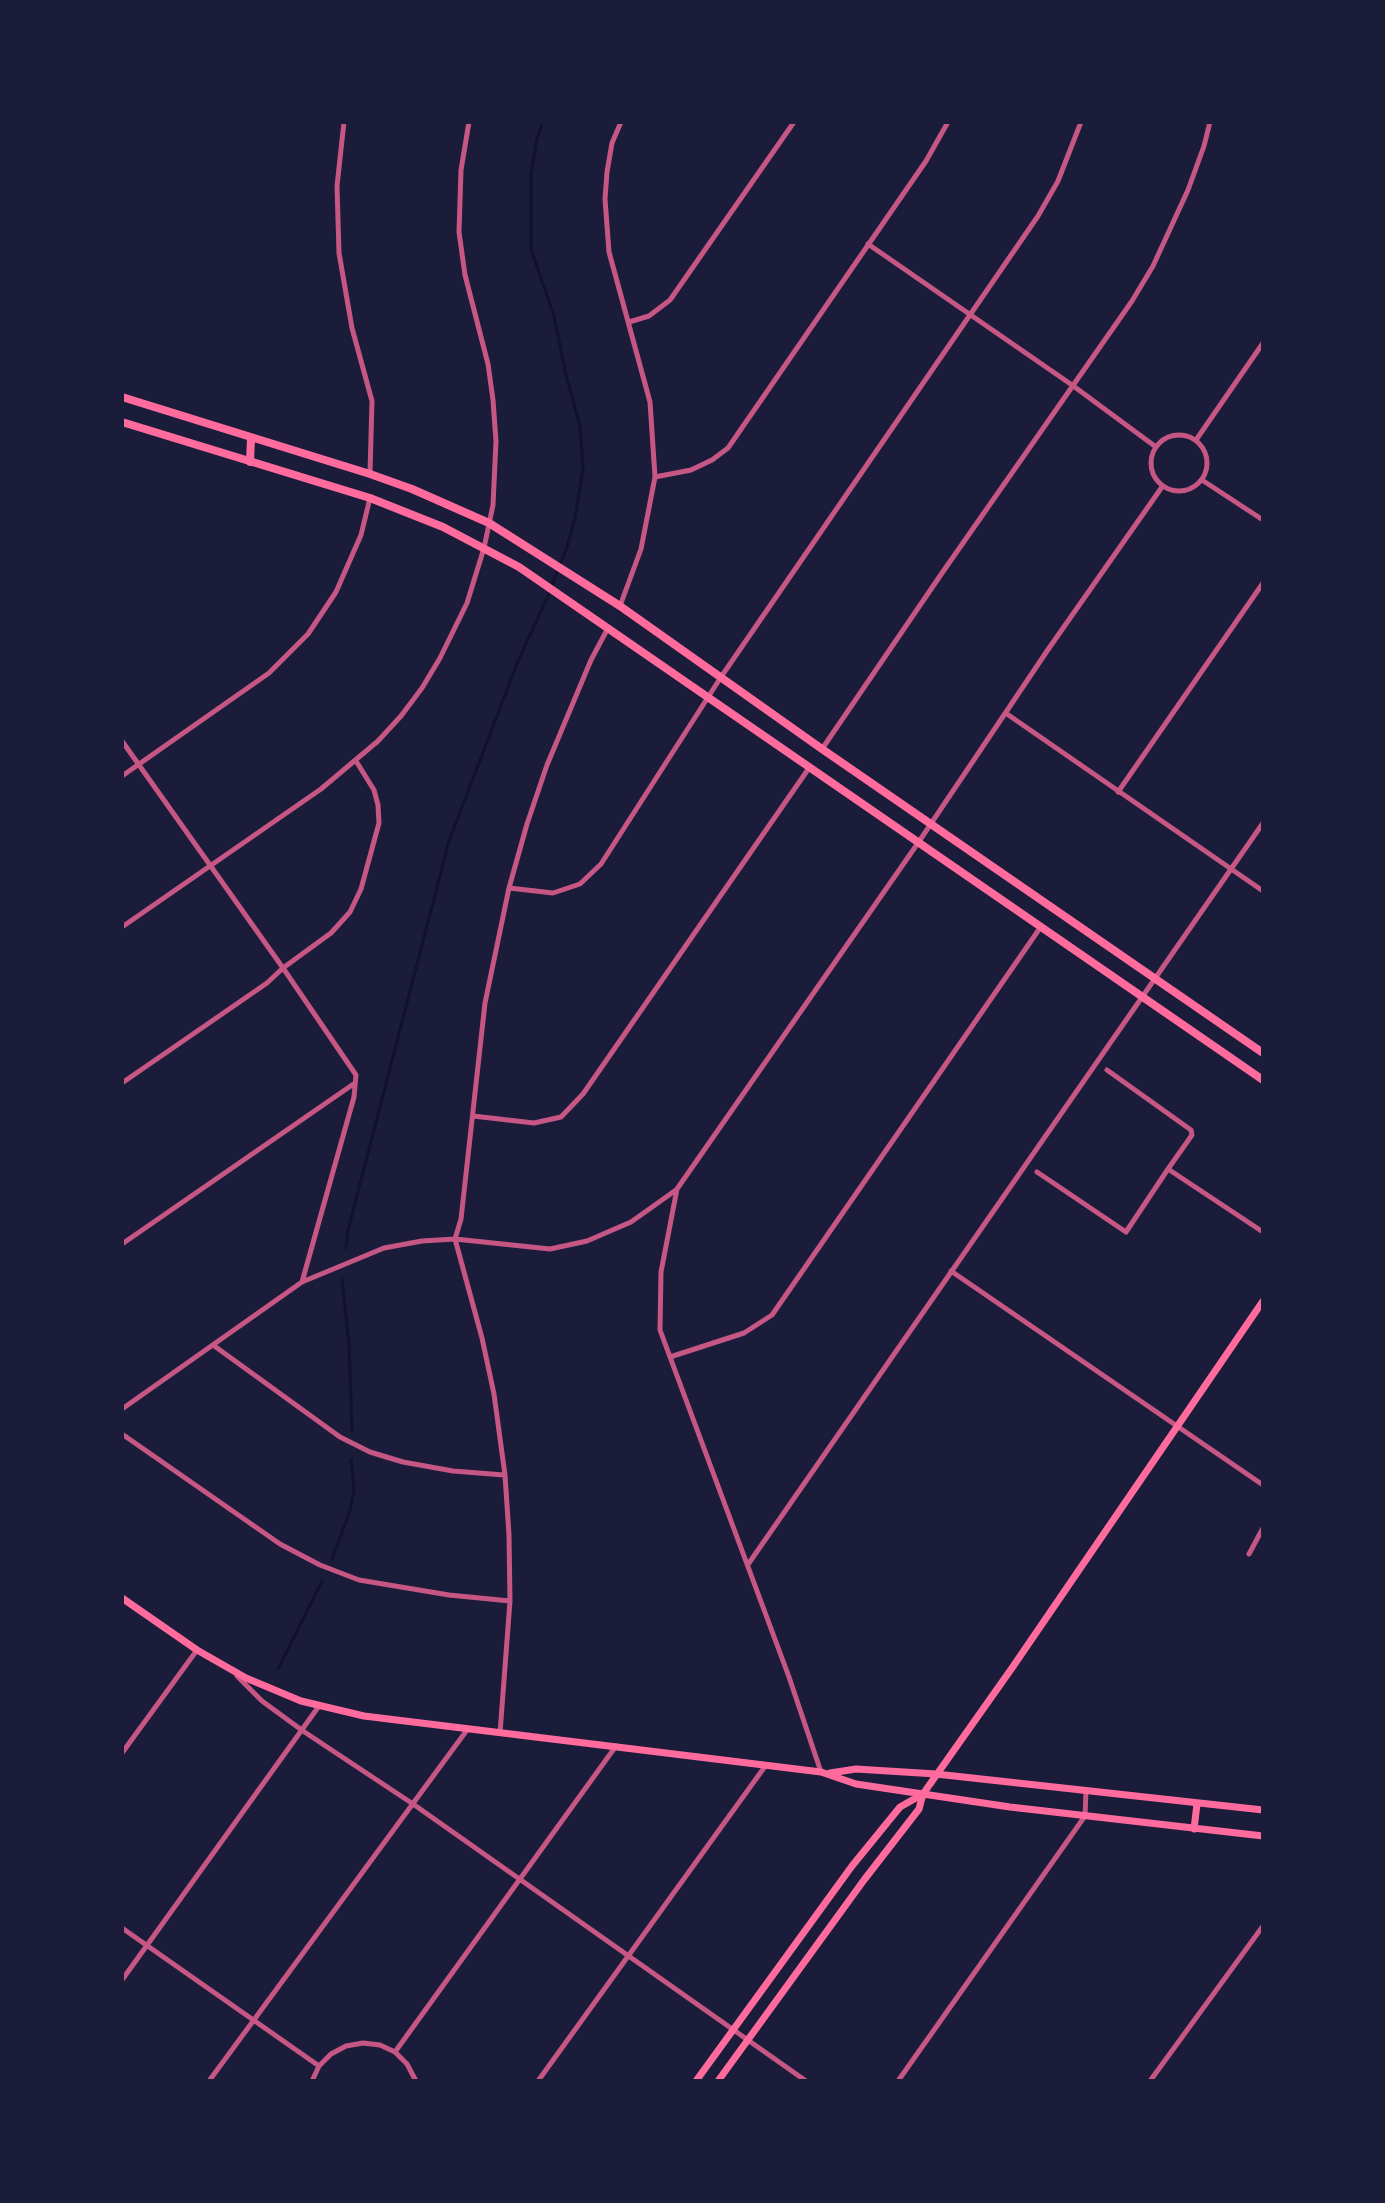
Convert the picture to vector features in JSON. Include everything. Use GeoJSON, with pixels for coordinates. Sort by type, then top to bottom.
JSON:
{"type":"FeatureCollection","features":[{"type":"Feature","properties":{"kind":"main road"},"geometry":{"type":"LineString","coordinates":[[122,397],[370,474],[489,523],[620,606],[1263,1053]]}},
{"type":"Feature","properties":{"kind":"main road"},"geometry":{"type":"LineString","coordinates":[[122,422],[370,498],[430,521],[484,548],[543,583],[1263,1080]]}},
{"type":"Feature","properties":{"kind":"main road"},"geometry":{"type":"LineString","coordinates":[[250,462],[251,438]]}},
{"type":"Feature","properties":{"kind":"main road"},"geometry":{"type":"LineString","coordinates":[[718,2081],[919,1809],[923,1794],[936,1774],[1263,1301]]}},
{"type":"Feature","properties":{"kind":"main road"},"geometry":{"type":"LineString","coordinates":[[122,1598],[232,1671],[276,1692],[364,1716],[824,1772],[856,1769],[936,1774],[1263,1810]]}},
{"type":"Feature","properties":{"kind":"main road"},"geometry":{"type":"LineString","coordinates":[[824,1772],[856,1784],[923,1794],[1263,1836]]}},
{"type":"Feature","properties":{"kind":"main road"},"geometry":{"type":"LineString","coordinates":[[696,2081],[819,1909],[900,1807],[923,1794]]}},
{"type":"Feature","properties":{"kind":"main road"},"geometry":{"type":"LineString","coordinates":[[1194,1829],[1197,1804]]}},
{"type":"Feature","properties":{"kind":"main road"},"geometry":{"type":"LineString","coordinates":[[819,1909],[834,1921]]}},
{"type":"Feature","properties":{"kind":"street"},"geometry":{"type":"LineString","coordinates":[[344,122],[337,186],[339,253],[352,328],[372,401],[370,474]]}},
{"type":"Feature","properties":{"kind":"street"},"geometry":{"type":"LineString","coordinates":[[122,927],[321,789],[356,761],[401,716],[432,672],[467,603],[484,548],[495,486],[496,424],[488,364],[463,268],[459,232],[461,170],[469,122]]}},
{"type":"Feature","properties":{"kind":"street"},"geometry":{"type":"LineString","coordinates":[[620,606],[641,549],[655,477],[650,402],[609,252],[605,199],[612,143],[621,122]]}},
{"type":"Feature","properties":{"kind":"street"},"geometry":{"type":"LineString","coordinates":[[629,322],[649,316],[670,300],[794,122]]}},
{"type":"Feature","properties":{"kind":"street"},"geometry":{"type":"LineString","coordinates":[[655,477],[691,470],[728,448],[926,161],[948,122]]}},
{"type":"Feature","properties":{"kind":"street"},"geometry":{"type":"LineString","coordinates":[[509,888],[553,893],[580,884],[601,864],[707,697],[1038,216],[1058,181],[1081,122]]}},
{"type":"Feature","properties":{"kind":"street"},"geometry":{"type":"LineString","coordinates":[[822,749],[1132,301],[1173,227],[1210,122]]}},
{"type":"Feature","properties":{"kind":"street"},"geometry":{"type":"LineString","coordinates":[[868,244],[1156,447]]}},
{"type":"Feature","properties":{"kind":"street"},"geometry":{"type":"LineString","coordinates":[[1196,440],[1263,343]]}},
{"type":"Feature","properties":{"kind":"street"},"geometry":{"type":"LineString","coordinates":[[1182,435],[1196,440],[1206,452],[1208,466],[1202,480],[1191,490],[1176,492],[1162,487],[1153,475],[1150,460],[1156,447],[1167,437],[1182,435]]}},
{"type":"Feature","properties":{"kind":"street"},"geometry":{"type":"LineString","coordinates":[[1202,480],[1263,520]]}},
{"type":"Feature","properties":{"kind":"street"},"geometry":{"type":"LineString","coordinates":[[122,1409],[302,1282],[384,1248],[455,1239],[550,1249],[587,1241],[631,1222],[677,1189],[1162,487]]}},
{"type":"Feature","properties":{"kind":"street"},"geometry":{"type":"LineString","coordinates":[[122,776],[269,673],[308,634],[336,592],[361,535],[370,498]]}},
{"type":"Feature","properties":{"kind":"street"},"geometry":{"type":"LineString","coordinates":[[1118,792],[1263,583]]}},
{"type":"Feature","properties":{"kind":"street"},"geometry":{"type":"LineString","coordinates":[[500,1733],[510,1601],[505,1475],[494,1394],[455,1239],[461,1219],[485,1003],[509,888],[547,765],[591,660],[608,628]]}},
{"type":"Feature","properties":{"kind":"street"},"geometry":{"type":"LineString","coordinates":[[1007,714],[1263,891]]}},
{"type":"Feature","properties":{"kind":"street"},"geometry":{"type":"LineString","coordinates":[[122,741],[356,1075],[302,1282]]}},
{"type":"Feature","properties":{"kind":"street"},"geometry":{"type":"LineString","coordinates":[[122,1083],[267,983],[338,927],[355,905],[379,815],[374,790],[356,761]]}},
{"type":"Feature","properties":{"kind":"street"},"geometry":{"type":"LineString","coordinates":[[473,1116],[534,1123],[561,1117],[583,1094],[809,768]]}},
{"type":"Feature","properties":{"kind":"street"},"geometry":{"type":"LineString","coordinates":[[748,1564],[1263,823]]}},
{"type":"Feature","properties":{"kind":"street"},"geometry":{"type":"LineString","coordinates":[[670,1357],[744,1333],[772,1315],[1040,928]]}},
{"type":"Feature","properties":{"kind":"street"},"geometry":{"type":"LineString","coordinates":[[1037,1172],[1126,1232],[1192,1135],[1191,1130],[1107,1070]]}},
{"type":"Feature","properties":{"kind":"street"},"geometry":{"type":"LineString","coordinates":[[122,1244],[356,1082]]}},
{"type":"Feature","properties":{"kind":"street"},"geometry":{"type":"LineString","coordinates":[[1168,1169],[1263,1232]]}},
{"type":"Feature","properties":{"kind":"street"},"geometry":{"type":"LineString","coordinates":[[677,1189],[661,1272],[660,1330],[824,1772]]}},
{"type":"Feature","properties":{"kind":"street"},"geometry":{"type":"LineString","coordinates":[[951,1271],[1263,1485]]}},
{"type":"Feature","properties":{"kind":"street"},"geometry":{"type":"LineString","coordinates":[[213,1345],[340,1437],[370,1452],[453,1471],[505,1475]]}},
{"type":"Feature","properties":{"kind":"street"},"geometry":{"type":"LineString","coordinates":[[122,1434],[280,1544],[320,1565],[359,1580],[449,1595],[510,1601]]}},
{"type":"Feature","properties":{"kind":"street"},"geometry":{"type":"LineString","coordinates":[[1249,1554],[1263,1528]]}},
{"type":"Feature","properties":{"kind":"street"},"geometry":{"type":"LineString","coordinates":[[122,1753],[197,1650]]}},
{"type":"Feature","properties":{"kind":"street"},"geometry":{"type":"LineString","coordinates":[[232,1671],[262,1701],[303,1731],[521,1879],[806,2081]]}},
{"type":"Feature","properties":{"kind":"street"},"geometry":{"type":"LineString","coordinates":[[122,1980],[319,1706]]}},
{"type":"Feature","properties":{"kind":"street"},"geometry":{"type":"LineString","coordinates":[[209,2081],[467,1730]]}},
{"type":"Feature","properties":{"kind":"street"},"geometry":{"type":"LineString","coordinates":[[395,2052],[616,1746]]}},
{"type":"Feature","properties":{"kind":"street"},"geometry":{"type":"LineString","coordinates":[[538,2081],[766,1765]]}},
{"type":"Feature","properties":{"kind":"street"},"geometry":{"type":"LineString","coordinates":[[898,2081],[1085,1816],[1086,1791]]}},
{"type":"Feature","properties":{"kind":"street"},"geometry":{"type":"LineString","coordinates":[[1150,2081],[1263,1926]]}},
{"type":"Feature","properties":{"kind":"street"},"geometry":{"type":"LineString","coordinates":[[122,1928],[319,2066]]}},
{"type":"Feature","properties":{"kind":"street"},"geometry":{"type":"LineString","coordinates":[[312,2081],[319,2066],[331,2054],[354,2044],[380,2045],[395,2052],[407,2064],[416,2081]]}},
{"type":"Feature","properties":{"kind":"waterway"},"geometry":{"type":"LineString","coordinates":[[346,1248],[348,1230],[449,841],[518,661],[567,547],[575,518],[583,468],[580,426],[554,316],[531,249],[531,175],[543,122]]}},
{"type":"Feature","properties":{"kind":"waterway"},"geometry":{"type":"LineString","coordinates":[[342,1278],[349,1345],[352,1430]]}},
{"type":"Feature","properties":{"kind":"waterway"},"geometry":{"type":"LineString","coordinates":[[332,1559],[354,1491],[351,1459]]}},
{"type":"Feature","properties":{"kind":"waterway"},"geometry":{"type":"LineString","coordinates":[[278,1669],[322,1581]]}}]}
